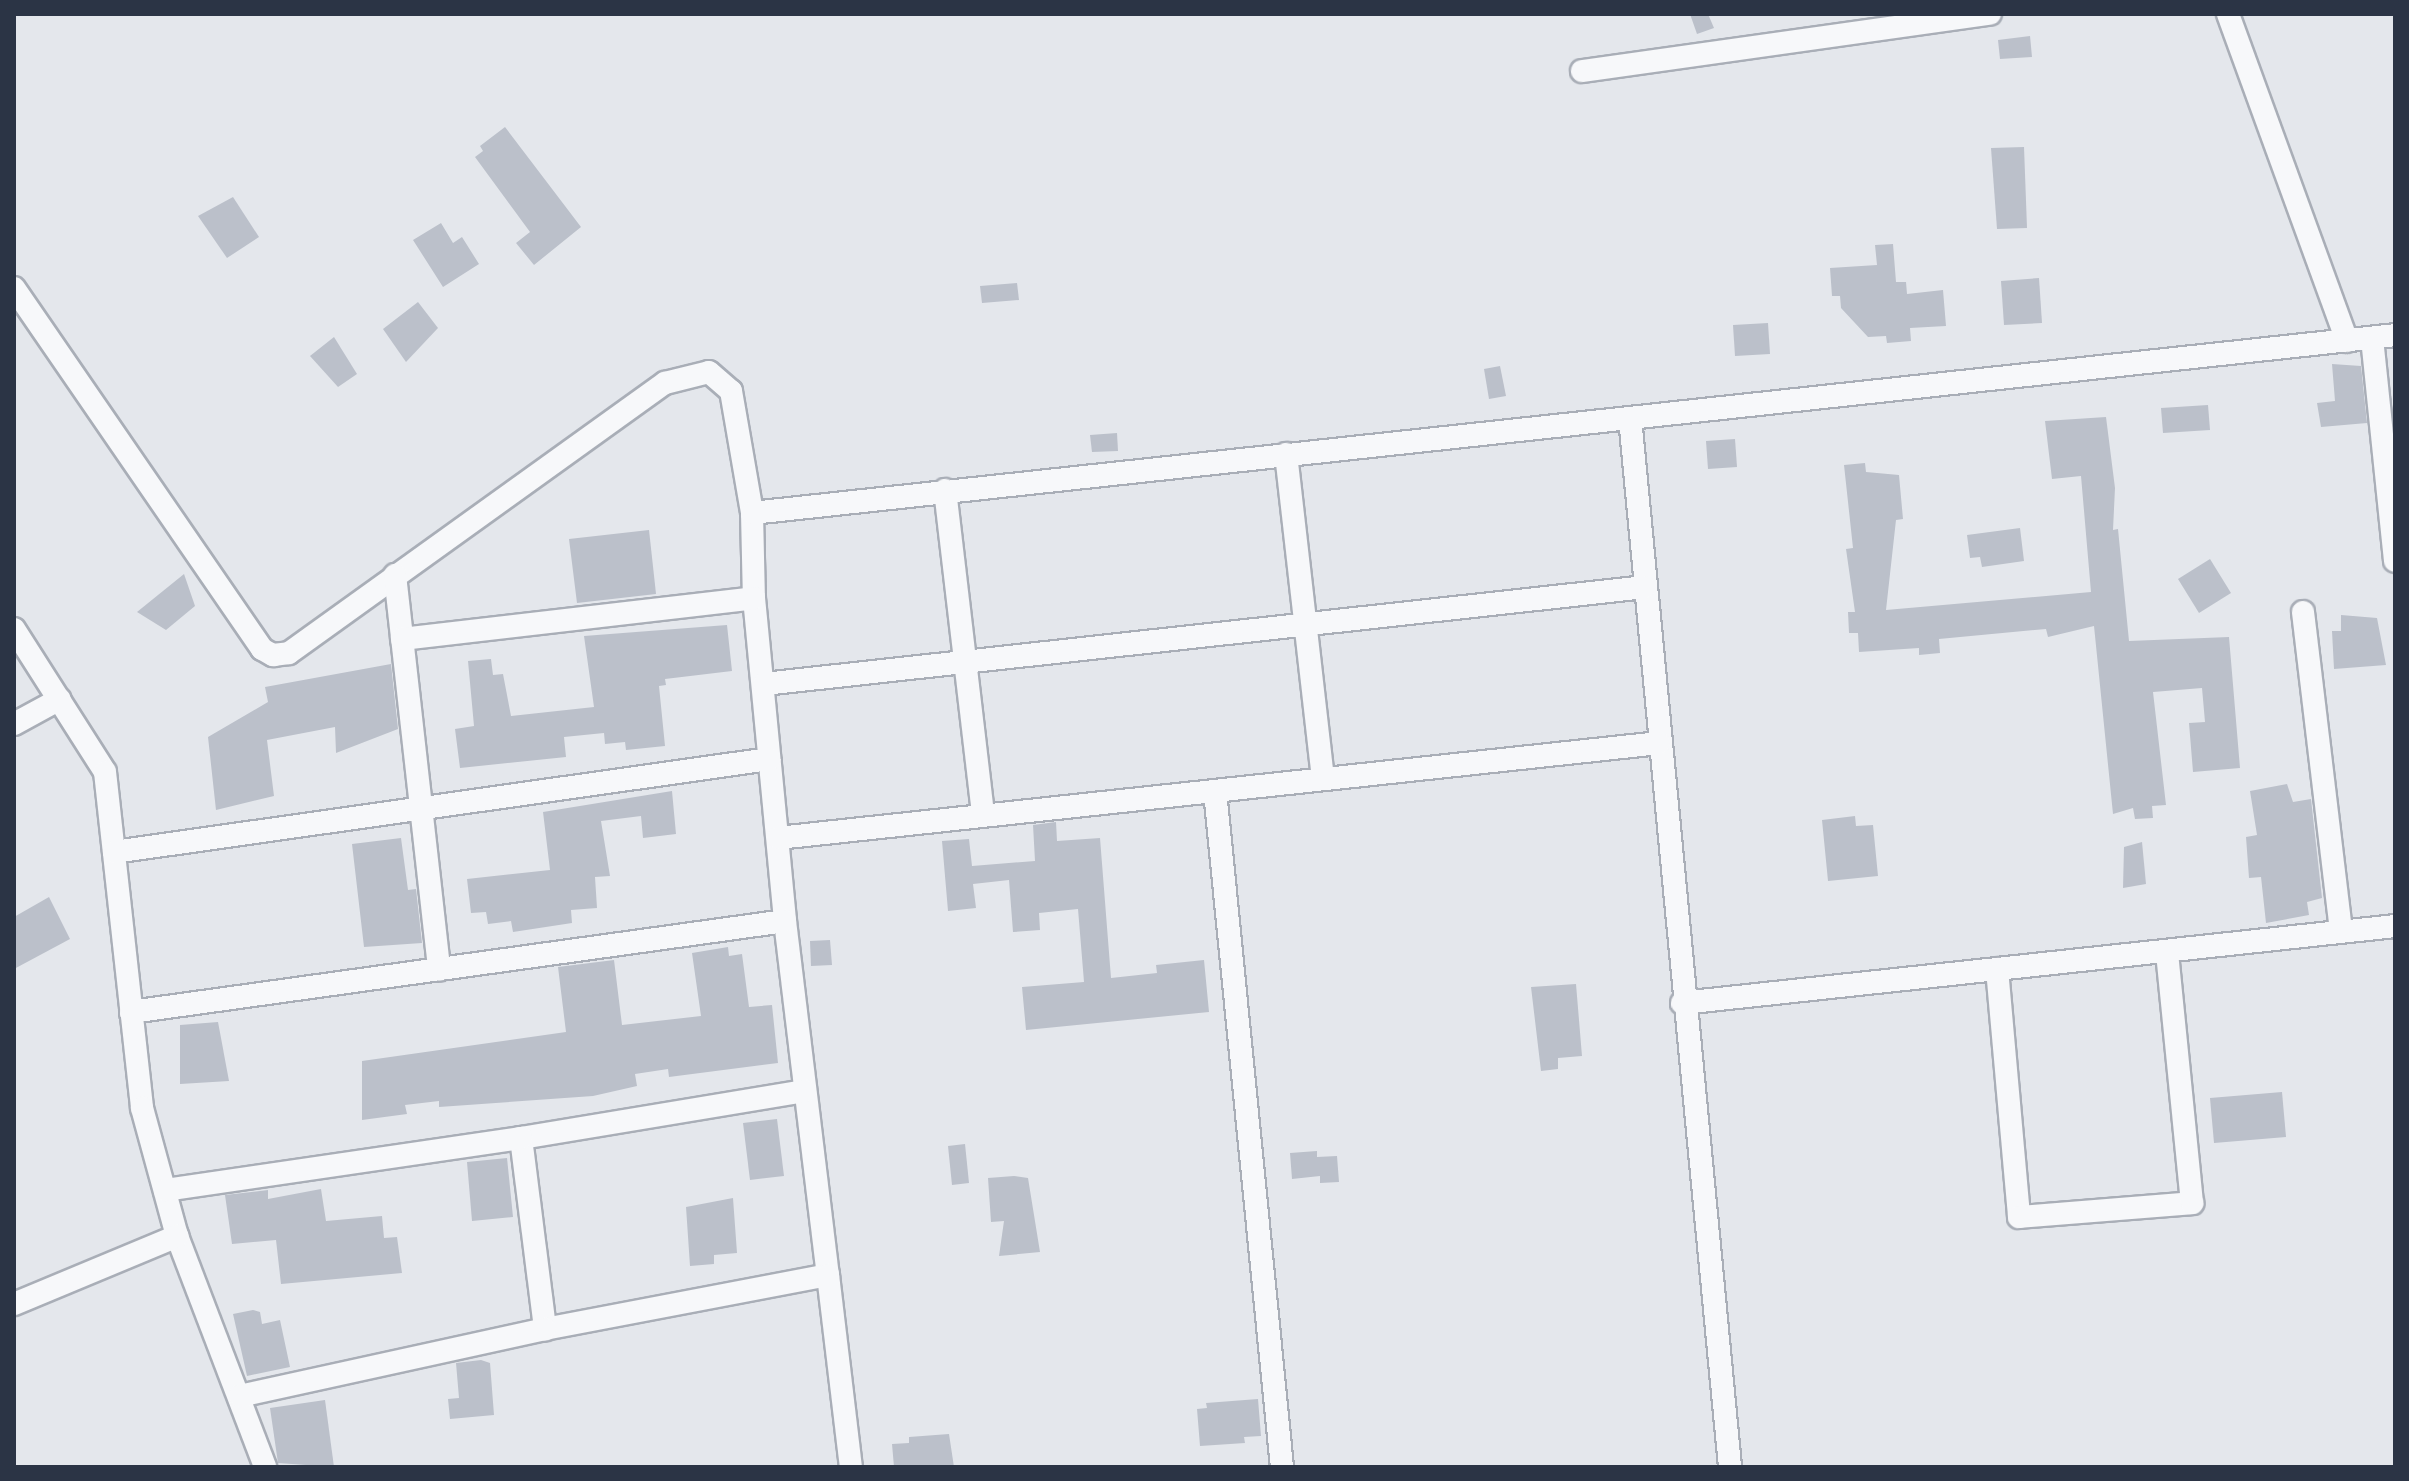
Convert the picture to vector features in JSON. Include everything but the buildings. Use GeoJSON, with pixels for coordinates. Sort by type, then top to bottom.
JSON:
{"type":"FeatureCollection","features":[{"type":"Feature","properties":{"kind":"street"},"geometry":{"type":"LineString","coordinates":[[1582,71],[1990,14]]}},
{"type":"Feature","properties":{"kind":"street"},"geometry":{"type":"LineString","coordinates":[[2228,14],[2347,341]]}},
{"type":"Feature","properties":{"kind":"street"},"geometry":{"type":"LineString","coordinates":[[14,288],[262,649],[273,655],[289,653],[627,406],[665,383],[709,372],[731,391],[752,513],[754,598],[785,921],[851,1467]]}},
{"type":"Feature","properties":{"kind":"street"},"geometry":{"type":"LineString","coordinates":[[752,513],[2384,336],[2395,561]]}},
{"type":"Feature","properties":{"kind":"street"},"geometry":{"type":"LineString","coordinates":[[1630,418],[1682,1003],[1730,1467]]}},
{"type":"Feature","properties":{"kind":"street"},"geometry":{"type":"LineString","coordinates":[[1286,454],[1323,779]]}},
{"type":"Feature","properties":{"kind":"street"},"geometry":{"type":"LineString","coordinates":[[945,490],[961,661],[983,815]]}},
{"type":"Feature","properties":{"kind":"street"},"geometry":{"type":"LineString","coordinates":[[395,575],[439,970]]}},
{"type":"Feature","properties":{"kind":"street"},"geometry":{"type":"LineString","coordinates":[[764,684],[1645,587]]}},
{"type":"Feature","properties":{"kind":"street"},"geometry":{"type":"LineString","coordinates":[[402,639],[754,598]]}},
{"type":"Feature","properties":{"kind":"street"},"geometry":{"type":"LineString","coordinates":[[2303,612],[2341,931]]}},
{"type":"Feature","properties":{"kind":"street"},"geometry":{"type":"LineString","coordinates":[[14,629],[105,772],[142,1108],[177,1236],[265,1467]]}},
{"type":"Feature","properties":{"kind":"street"},"geometry":{"type":"LineString","coordinates":[[14,724],[60,699]]}},
{"type":"Feature","properties":{"kind":"street"},"geometry":{"type":"LineString","coordinates":[[778,838],[1659,743]]}},
{"type":"Feature","properties":{"kind":"street"},"geometry":{"type":"LineString","coordinates":[[114,852],[769,759]]}},
{"type":"Feature","properties":{"kind":"street"},"geometry":{"type":"LineString","coordinates":[[1215,791],[1282,1467]]}},
{"type":"Feature","properties":{"kind":"street"},"geometry":{"type":"LineString","coordinates":[[131,1012],[785,921]]}},
{"type":"Feature","properties":{"kind":"street"},"geometry":{"type":"LineString","coordinates":[[1682,1003],[2395,926]]}},
{"type":"Feature","properties":{"kind":"street"},"geometry":{"type":"LineString","coordinates":[[1997,969],[2019,1217],[2192,1203],[2167,951]]}},
{"type":"Feature","properties":{"kind":"street"},"geometry":{"type":"LineString","coordinates":[[165,1190],[521,1138],[805,1091]]}},
{"type":"Feature","properties":{"kind":"street"},"geometry":{"type":"LineString","coordinates":[[521,1138],[545,1329]]}},
{"type":"Feature","properties":{"kind":"street"},"geometry":{"type":"LineString","coordinates":[[14,1304],[177,1236]]}},
{"type":"Feature","properties":{"kind":"street"},"geometry":{"type":"LineString","coordinates":[[240,1396],[545,1329],[828,1275]]}}]}
